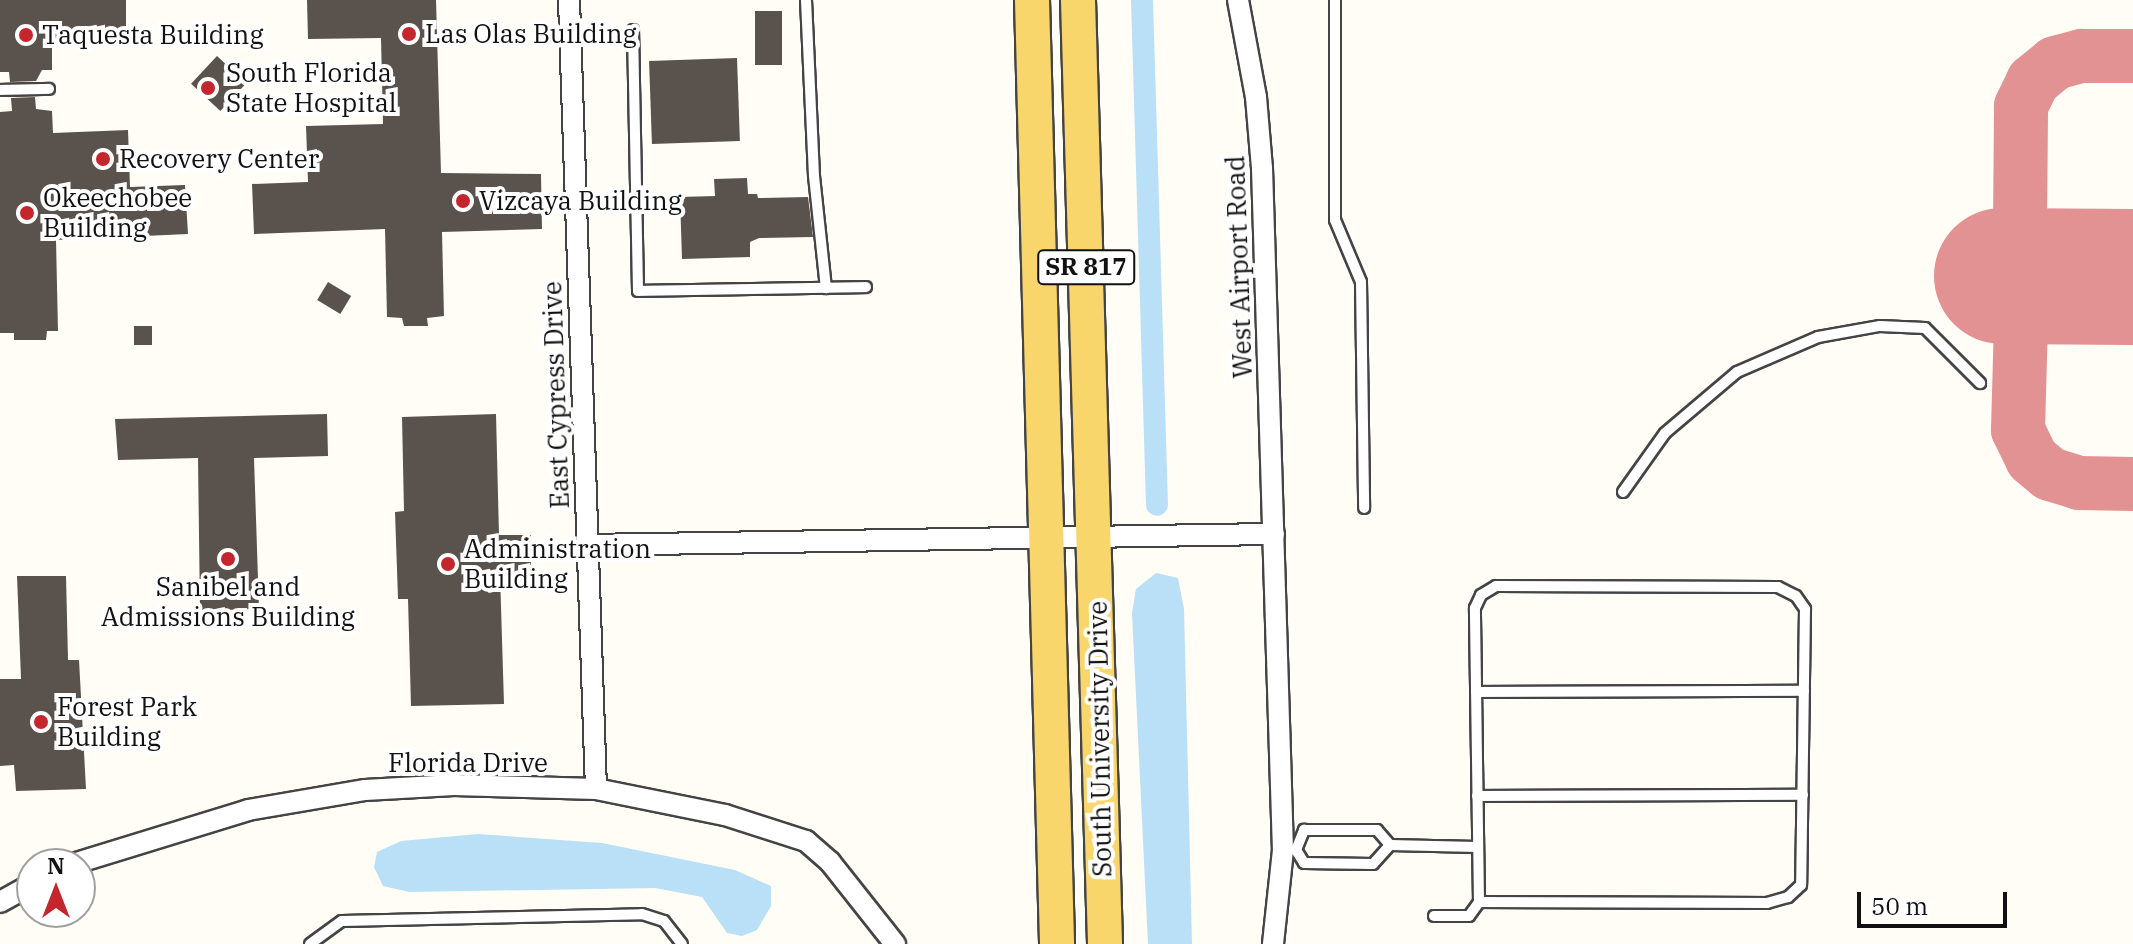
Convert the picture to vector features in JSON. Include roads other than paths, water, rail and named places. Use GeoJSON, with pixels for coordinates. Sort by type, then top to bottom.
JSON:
{"type":"FeatureCollection","features":[{"type":"Feature","properties":{"kind":"main road","name":"South University Drive"},"geometry":{"type":"LineString","coordinates":[[1032,0],[1050,536],[1057,944]]}},
{"type":"Feature","properties":{"kind":"main road","name":"South University Drive"},"geometry":{"type":"LineString","coordinates":[[1078,0],[1105,944]]}},
{"type":"Feature","properties":{"kind":"street","name":"East Cypress Drive"},"geometry":{"type":"LineString","coordinates":[[569,0],[596,789]]}},
{"type":"Feature","properties":{"kind":"street","name":"West Airport Road"},"geometry":{"type":"LineString","coordinates":[[1238,0],[1256,97],[1262,168],[1274,534],[1289,850],[1273,944]]}},
{"type":"Feature","properties":{"kind":"street"},"geometry":{"type":"LineString","coordinates":[[586,545],[1095,534],[1274,534]]}},
{"type":"Feature","properties":{"kind":"street","name":"Florida Drive"},"geometry":{"type":"LineString","coordinates":[[96,857],[248,810],[365,790],[454,785],[596,789],[781,830],[806,841],[848,884],[895,944]]}},
{"type":"Feature","properties":{"kind":"lane"},"geometry":{"type":"LineString","coordinates":[[806,0],[814,176],[826,288]]}},
{"type":"Feature","properties":{"kind":"lane"},"geometry":{"type":"LineString","coordinates":[[1335,0],[1335,220],[1361,282],[1364,508]]}},
{"type":"Feature","properties":{"kind":"lane"},"geometry":{"type":"LineString","coordinates":[[633,30],[638,291],[866,287]]}},
{"type":"Feature","properties":{"kind":"lane"},"geometry":{"type":"LineString","coordinates":[[0,90],[49,89]]}},
{"type":"Feature","properties":{"kind":"lane"},"geometry":{"type":"LineString","coordinates":[[1623,492],[1665,433],[1737,372],[1818,337],[1880,326],[1925,328],[1980,383]]}},
{"type":"Feature","properties":{"kind":"lane"},"geometry":{"type":"LineString","coordinates":[[1434,916],[1469,916],[1479,902],[1475,608],[1481,595],[1496,586],[1778,587],[1796,596],[1805,609],[1801,885],[1788,897],[1767,903],[1479,902]]}},
{"type":"Feature","properties":{"kind":"lane"},"geometry":{"type":"LineString","coordinates":[[1476,692],[1804,691]]}},
{"type":"Feature","properties":{"kind":"lane"},"geometry":{"type":"LineString","coordinates":[[1477,796],[1803,795]]}},
{"type":"Feature","properties":{"kind":"lane"},"geometry":{"type":"LineString","coordinates":[[1390,845],[1373,864],[1304,863],[1289,850],[1304,830],[1377,830],[1390,845],[1477,847]]}},
{"type":"Feature","properties":{"kind":"lane"},"geometry":{"type":"LineString","coordinates":[[310,944],[342,921],[642,914],[664,921],[682,944]]}},
{"type":"Feature","properties":{"kind":"water"},"geometry":{"type":"Polygon","coordinates":[[[1156,573],[1178,578],[1184,609],[1192,944],[1148,944],[1132,613],[1136,589],[1156,573]]]}},
{"type":"Feature","properties":{"kind":"water"},"geometry":{"type":"Polygon","coordinates":[[[478,834],[602,843],[735,870],[771,886],[771,906],[757,930],[742,936],[727,933],[702,897],[655,888],[409,892],[383,886],[374,867],[377,852],[401,841],[478,834]]]}},
{"type":"Feature","properties":{"kind":"waterway"},"geometry":{"type":"LineString","coordinates":[[1142,0],[1157,505]]}},
{"type":"Feature","properties":{"kind":"place","name":"Las Olas Building"},"geometry":{"type":"Point","coordinates":[409,34]}},
{"type":"Feature","properties":{"kind":"place","name":"Taquesta Building"},"geometry":{"type":"Point","coordinates":[26,35]}},
{"type":"Feature","properties":{"kind":"place","name":"South Florida State Hospital"},"geometry":{"type":"Point","coordinates":[208,88]}},
{"type":"Feature","properties":{"kind":"place","name":"Recovery Center"},"geometry":{"type":"Point","coordinates":[103,159]}},
{"type":"Feature","properties":{"kind":"place","name":"Vizcaya Building"},"geometry":{"type":"Point","coordinates":[463,201]}},
{"type":"Feature","properties":{"kind":"place","name":"Okeechobee Building"},"geometry":{"type":"Point","coordinates":[27,213]}},
{"type":"Feature","properties":{"kind":"place","name":"Sanibel and Admissions Building"},"geometry":{"type":"Point","coordinates":[228,559]}},
{"type":"Feature","properties":{"kind":"place","name":"Administration Building"},"geometry":{"type":"Point","coordinates":[448,564]}},
{"type":"Feature","properties":{"kind":"place","name":"Forest Park Building"},"geometry":{"type":"Point","coordinates":[41,722]}}]}
